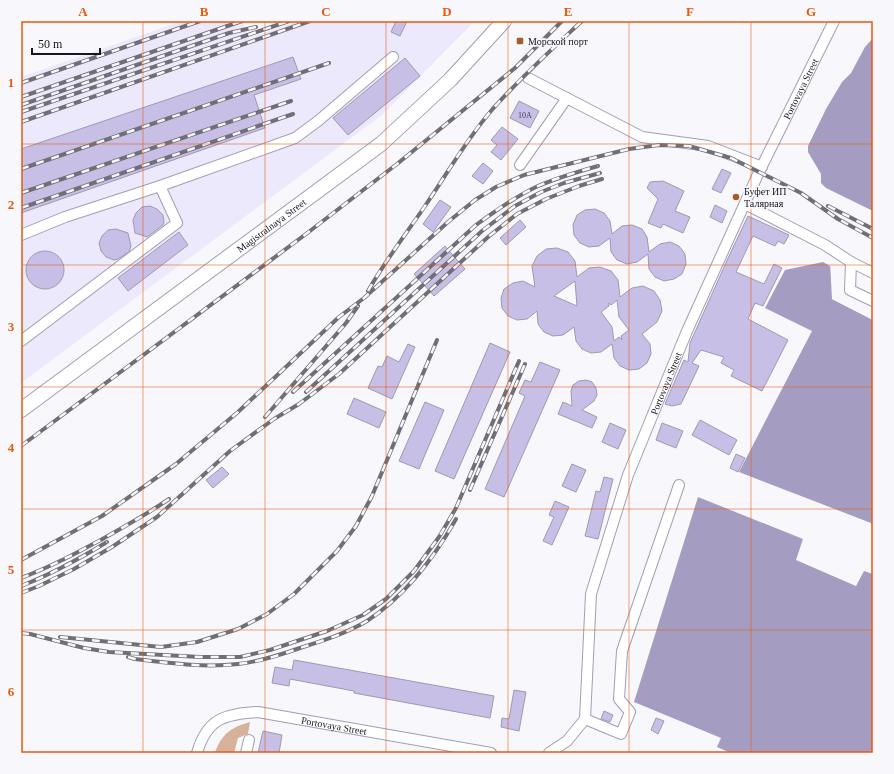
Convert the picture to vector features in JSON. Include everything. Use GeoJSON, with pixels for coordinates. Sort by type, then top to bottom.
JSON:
{"type":"FeatureCollection","features":[{"type":"Feature","properties":{"kind":"highway","name":"Magistralnaya Street"},"geometry":{"type":"LineString","coordinates":[[21,410],[381,144],[450,80],[504,21]]}},
{"type":"Feature","properties":{"kind":"street","name":"Portovaya Street"},"geometry":{"type":"LineString","coordinates":[[585,719],[591,594],[628,475],[687,331],[762,167],[834,21]]}},
{"type":"Feature","properties":{"kind":"street"},"geometry":{"type":"LineString","coordinates":[[21,235],[65,217],[160,186],[295,138],[318,121],[393,57]]}},
{"type":"Feature","properties":{"kind":"street"},"geometry":{"type":"LineString","coordinates":[[528,78],[642,137],[708,146],[762,167]]}},
{"type":"Feature","properties":{"kind":"street"},"geometry":{"type":"LineString","coordinates":[[520,165],[567,98]]}},
{"type":"Feature","properties":{"kind":"street"},"geometry":{"type":"LineString","coordinates":[[21,341],[177,223],[160,186]]}},
{"type":"Feature","properties":{"kind":"street"},"geometry":{"type":"LineString","coordinates":[[745,204],[825,245],[851,262],[873,273]]}},
{"type":"Feature","properties":{"kind":"street"},"geometry":{"type":"LineString","coordinates":[[851,262],[850,290],[873,301]]}},
{"type":"Feature","properties":{"kind":"street"},"geometry":{"type":"LineString","coordinates":[[549,753],[567,741],[585,719],[621,734],[630,712],[619,699],[622,651],[679,484]]}},
{"type":"Feature","properties":{"kind":"street","name":"Portovaya Street"},"geometry":{"type":"LineString","coordinates":[[198,753],[207,731],[218,720],[234,714],[258,712],[491,753]]}},
{"type":"Feature","properties":{"kind":"street"},"geometry":{"type":"LineString","coordinates":[[246,753],[249,740]]}},
{"type":"Feature","properties":{"kind":"shaded area"},"geometry":{"type":"Polygon","coordinates":[[[182,21],[243,21],[249,38],[298,21],[475,21],[382,115],[21,383],[21,77],[182,21]]]}},
{"type":"Feature","properties":{"kind":"shaded area"},"geometry":{"type":"Polygon","coordinates":[[[873,38],[873,211],[826,188],[821,183],[821,174],[808,152],[808,146],[826,109],[842,82],[851,73],[865,47],[873,38]]]}},
{"type":"Feature","properties":{"kind":"shaded area"},"geometry":{"type":"Polygon","coordinates":[[[823,262],[832,267],[832,299],[873,320],[873,528],[871,523],[739,472],[812,331],[765,308],[785,270],[823,262]]]}},
{"type":"Feature","properties":{"kind":"shaded area"},"geometry":{"type":"Polygon","coordinates":[[[698,497],[803,539],[796,560],[856,586],[864,571],[873,574],[873,753],[731,753],[717,747],[721,738],[634,702],[698,497]]]}},
{"type":"Feature","properties":{"kind":"shaded area"},"geometry":{"type":"Polygon","coordinates":[[[250,722],[248,734],[238,738],[234,753],[215,753],[220,741],[228,732],[238,726],[250,722]]]}},
{"type":"Feature","properties":{"kind":"pier"},"geometry":{"type":"Polygon","coordinates":[[[830,263],[833,266],[836,282],[834,298],[873,317],[873,320],[832,299],[830,263]]]}},
{"type":"Feature","properties":{"kind":"building"},"geometry":{"type":"Polygon","coordinates":[[[396,21],[407,21],[400,36],[391,32],[396,21]]]}},
{"type":"Feature","properties":{"kind":"building"},"geometry":{"type":"Polygon","coordinates":[[[293,57],[301,79],[254,95],[265,128],[21,213],[21,149],[293,57]]]}},
{"type":"Feature","properties":{"kind":"building"},"geometry":{"type":"Polygon","coordinates":[[[405,58],[420,76],[348,135],[333,118],[405,58]]]}},
{"type":"Feature","properties":{"kind":"building"},"geometry":{"type":"Polygon","coordinates":[[[519,101],[539,111],[530,128],[510,118],[519,101]]]}},
{"type":"Feature","properties":{"kind":"building"},"geometry":{"type":"Polygon","coordinates":[[[502,127],[518,139],[501,160],[491,152],[497,145],[491,140],[502,127]]]}},
{"type":"Feature","properties":{"kind":"building"},"geometry":{"type":"Polygon","coordinates":[[[483,163],[493,171],[483,184],[472,176],[483,163]]]}},
{"type":"Feature","properties":{"kind":"building"},"geometry":{"type":"Polygon","coordinates":[[[722,169],[731,173],[721,193],[712,189],[722,169]]]}},
{"type":"Feature","properties":{"kind":"building"},"geometry":{"type":"Polygon","coordinates":[[[663,181],[684,191],[675,211],[690,217],[683,233],[663,224],[661,228],[648,223],[658,199],[647,188],[650,182],[663,181]]]}},
{"type":"Feature","properties":{"kind":"building"},"geometry":{"type":"Polygon","coordinates":[[[440,200],[451,207],[433,232],[423,224],[440,200]]]}},
{"type":"Feature","properties":{"kind":"building"},"geometry":{"type":"Polygon","coordinates":[[[715,205],[727,211],[722,223],[710,217],[715,205]]]}},
{"type":"Feature","properties":{"kind":"building"},"geometry":{"type":"Polygon","coordinates":[[[150,206],[157,209],[163,215],[164,223],[147,237],[135,233],[133,220],[136,213],[142,207],[150,206]]]}},
{"type":"Feature","properties":{"kind":"building"},"geometry":{"type":"Polygon","coordinates":[[[595,209],[604,213],[610,221],[612,234],[622,226],[632,225],[642,229],[647,237],[649,252],[660,244],[670,242],[679,246],[685,254],[686,264],[682,274],[674,279],[664,281],[655,277],[649,269],[648,254],[637,262],[627,264],[617,260],[611,252],[610,238],[599,246],[589,247],[580,243],[574,235],[573,225],[577,215],[585,210],[595,209]]]}},
{"type":"Feature","properties":{"kind":"building"},"geometry":{"type":"Polygon","coordinates":[[[748,216],[789,235],[784,244],[778,241],[775,246],[753,236],[736,272],[764,284],[774,264],[782,268],[763,306],[755,303],[748,319],[788,340],[762,391],[731,376],[734,370],[721,363],[724,357],[701,350],[692,363],[699,366],[681,404],[672,406],[665,404],[684,360],[688,362],[690,343],[748,216]]]}},
{"type":"Feature","properties":{"kind":"building"},"geometry":{"type":"Polygon","coordinates":[[[520,220],[526,227],[506,245],[500,238],[520,220]]]}},
{"type":"Feature","properties":{"kind":"building"},"geometry":{"type":"Polygon","coordinates":[[[116,229],[128,233],[131,246],[129,252],[114,260],[106,257],[101,251],[99,243],[102,236],[108,230],[116,229]]]}},
{"type":"Feature","properties":{"kind":"building"},"geometry":{"type":"Polygon","coordinates":[[[179,232],[188,245],[128,291],[118,278],[179,232]]]}},
{"type":"Feature","properties":{"kind":"building"},"geometry":{"type":"Polygon","coordinates":[[[445,246],[465,269],[434,296],[414,274],[445,246]]]}},
{"type":"Feature","properties":{"kind":"building"},"geometry":{"type":"Polygon","coordinates":[[[557,248],[568,252],[575,261],[577,277],[589,268],[600,267],[611,271],[618,280],[620,297],[632,288],[643,286],[654,291],[660,300],[662,311],[657,322],[642,334],[650,344],[651,354],[647,363],[639,369],[629,370],[620,366],[614,358],[612,344],[601,352],[591,353],[582,349],[576,341],[574,327],[563,335],[553,336],[544,332],[538,324],[537,311],[527,319],[517,320],[508,316],[502,308],[501,298],[504,289],[513,283],[523,281],[535,287],[532,266],[537,256],[546,249],[557,248]],[[575,281],[554,296],[577,306],[575,281]],[[617,300],[611,305],[609,303],[609,306],[601,312],[612,327],[614,341],[619,337],[622,340],[621,336],[629,330],[619,317],[617,300]]]}},
{"type":"Feature","properties":{"kind":"building"},"geometry":{"type":"Polygon","coordinates":[[[41,251],[49,251],[61,260],[64,270],[61,280],[55,286],[49,289],[41,289],[29,280],[26,274],[26,266],[35,254],[41,251]]]}},
{"type":"Feature","properties":{"kind":"building"},"geometry":{"type":"Polygon","coordinates":[[[490,343],[510,352],[454,479],[435,471],[490,343]]]}},
{"type":"Feature","properties":{"kind":"building"},"geometry":{"type":"Polygon","coordinates":[[[408,344],[415,347],[392,399],[368,388],[378,366],[382,367],[387,356],[399,362],[408,344]]]}},
{"type":"Feature","properties":{"kind":"building"},"geometry":{"type":"Polygon","coordinates":[[[540,362],[560,370],[504,497],[485,489],[525,396],[519,393],[525,380],[531,382],[540,362]]]}},
{"type":"Feature","properties":{"kind":"building"},"geometry":{"type":"Polygon","coordinates":[[[586,380],[592,382],[596,388],[597,395],[594,401],[582,410],[597,417],[592,428],[558,414],[563,402],[572,406],[571,391],[573,385],[579,381],[586,380]]]}},
{"type":"Feature","properties":{"kind":"building"},"geometry":{"type":"Polygon","coordinates":[[[354,398],[386,412],[379,428],[347,414],[354,398]]]}},
{"type":"Feature","properties":{"kind":"building"},"geometry":{"type":"Polygon","coordinates":[[[425,402],[444,410],[419,469],[399,461],[425,402]]]}},
{"type":"Feature","properties":{"kind":"building"},"geometry":{"type":"Polygon","coordinates":[[[700,420],[737,440],[729,455],[692,435],[700,420]]]}},
{"type":"Feature","properties":{"kind":"building"},"geometry":{"type":"Polygon","coordinates":[[[610,423],[626,430],[618,449],[602,442],[610,423]]]}},
{"type":"Feature","properties":{"kind":"building"},"geometry":{"type":"Polygon","coordinates":[[[662,423],[683,431],[676,448],[656,440],[662,423]]]}},
{"type":"Feature","properties":{"kind":"building"},"geometry":{"type":"Polygon","coordinates":[[[736,454],[745,458],[738,472],[730,468],[736,454]]]}},
{"type":"Feature","properties":{"kind":"building"},"geometry":{"type":"Polygon","coordinates":[[[572,464],[586,470],[576,492],[562,486],[572,464]]]}},
{"type":"Feature","properties":{"kind":"building"},"geometry":{"type":"Polygon","coordinates":[[[222,467],[229,474],[213,488],[206,480],[222,467]]]}},
{"type":"Feature","properties":{"kind":"building"},"geometry":{"type":"Polygon","coordinates":[[[604,477],[613,479],[598,539],[585,536],[596,491],[600,492],[604,477]]]}},
{"type":"Feature","properties":{"kind":"building"},"geometry":{"type":"Polygon","coordinates":[[[555,501],[569,507],[552,545],[543,541],[554,517],[549,515],[555,501]]]}},
{"type":"Feature","properties":{"kind":"building"},"geometry":{"type":"Polygon","coordinates":[[[294,660],[494,696],[490,718],[354,693],[354,691],[290,679],[289,686],[272,683],[275,667],[292,670],[294,660]]]}},
{"type":"Feature","properties":{"kind":"building"},"geometry":{"type":"Polygon","coordinates":[[[514,690],[526,692],[519,731],[501,727],[502,718],[509,719],[514,690]]]}},
{"type":"Feature","properties":{"kind":"building"},"geometry":{"type":"Polygon","coordinates":[[[604,711],[613,715],[610,722],[601,719],[604,711]]]}},
{"type":"Feature","properties":{"kind":"building"},"geometry":{"type":"Polygon","coordinates":[[[656,718],[664,721],[658,734],[651,730],[656,718]]]}},
{"type":"Feature","properties":{"kind":"building"},"geometry":{"type":"Polygon","coordinates":[[[263,731],[282,735],[279,753],[258,753],[263,731]]]}},
{"type":"Feature","properties":{"kind":"railway"},"geometry":{"type":"LineString","coordinates":[[21,83],[200,21]]}},
{"type":"Feature","properties":{"kind":"railway"},"geometry":{"type":"LineString","coordinates":[[21,97],[242,21]]}},
{"type":"Feature","properties":{"kind":"railway"},"geometry":{"type":"LineString","coordinates":[[21,112],[289,21]]}},
{"type":"Feature","properties":{"kind":"railway"},"geometry":{"type":"LineString","coordinates":[[21,122],[310,21]]}},
{"type":"Feature","properties":{"kind":"railway"},"geometry":{"type":"LineString","coordinates":[[21,446],[306,234],[397,164],[515,68],[562,21]]}},
{"type":"Feature","properties":{"kind":"railway"},"geometry":{"type":"LineString","coordinates":[[368,291],[388,258],[482,122],[524,76],[582,21]]}},
{"type":"Feature","properties":{"kind":"railway"},"geometry":{"type":"LineString","coordinates":[[21,105],[229,33],[256,27]]}},
{"type":"Feature","properties":{"kind":"railway"},"geometry":{"type":"LineString","coordinates":[[21,169],[329,63]]}},
{"type":"Feature","properties":{"kind":"railway"},"geometry":{"type":"LineString","coordinates":[[21,193],[291,101]]}},
{"type":"Feature","properties":{"kind":"railway"},"geometry":{"type":"LineString","coordinates":[[21,208],[293,114]]}},
{"type":"Feature","properties":{"kind":"railway"},"geometry":{"type":"LineString","coordinates":[[21,560],[102,516],[176,464],[238,412],[339,317],[364,298],[448,222],[475,200],[496,187],[524,175],[629,149],[659,145],[689,146],[731,158],[801,193],[838,219],[873,238]]}},
{"type":"Feature","properties":{"kind":"railway"},"geometry":{"type":"LineString","coordinates":[[293,392],[476,225],[505,204],[536,187],[598,166]]}},
{"type":"Feature","properties":{"kind":"railway"},"geometry":{"type":"LineString","coordinates":[[306,392],[482,231],[515,206],[541,192],[564,183],[600,173]]}},
{"type":"Feature","properties":{"kind":"railway"},"geometry":{"type":"LineString","coordinates":[[21,593],[74,569],[112,547],[157,517],[230,451],[274,419],[299,404],[339,374],[488,237],[517,214],[546,199],[602,179]]}},
{"type":"Feature","properties":{"kind":"railway"},"geometry":{"type":"LineString","coordinates":[[828,206],[873,229]]}},
{"type":"Feature","properties":{"kind":"railway"},"geometry":{"type":"LineString","coordinates":[[265,417],[346,323],[358,306]]}},
{"type":"Feature","properties":{"kind":"railway"},"geometry":{"type":"LineString","coordinates":[[60,637],[161,647],[197,642],[238,629],[267,614],[294,594],[337,551],[356,526],[372,496],[437,340]]}},
{"type":"Feature","properties":{"kind":"railway"},"geometry":{"type":"LineString","coordinates":[[21,633],[84,648],[109,652],[200,657],[240,657],[270,650],[327,631],[363,615],[386,599],[414,571],[439,537],[456,508],[519,361]]}},
{"type":"Feature","properties":{"kind":"railway"},"geometry":{"type":"LineString","coordinates":[[470,490],[525,364]]}},
{"type":"Feature","properties":{"kind":"railway"},"geometry":{"type":"LineString","coordinates":[[21,578],[54,564],[106,537],[169,499]]}},
{"type":"Feature","properties":{"kind":"railway"},"geometry":{"type":"LineString","coordinates":[[128,657],[186,664],[238,664],[254,662],[277,656],[343,633],[367,621],[381,611],[406,588],[428,562],[456,519]]}},
{"type":"Feature","properties":{"kind":"railway"},"geometry":{"type":"LineString","coordinates":[[21,586],[65,566],[107,542]]}},
{"type":"Feature","properties":{"kind":"place","name":"Морской порт"},"geometry":{"type":"Point","coordinates":[520,41]}},
{"type":"Feature","properties":{"kind":"place","name":"Буфет ИП Талярная"},"geometry":{"type":"Point","coordinates":[736,197]}}]}
